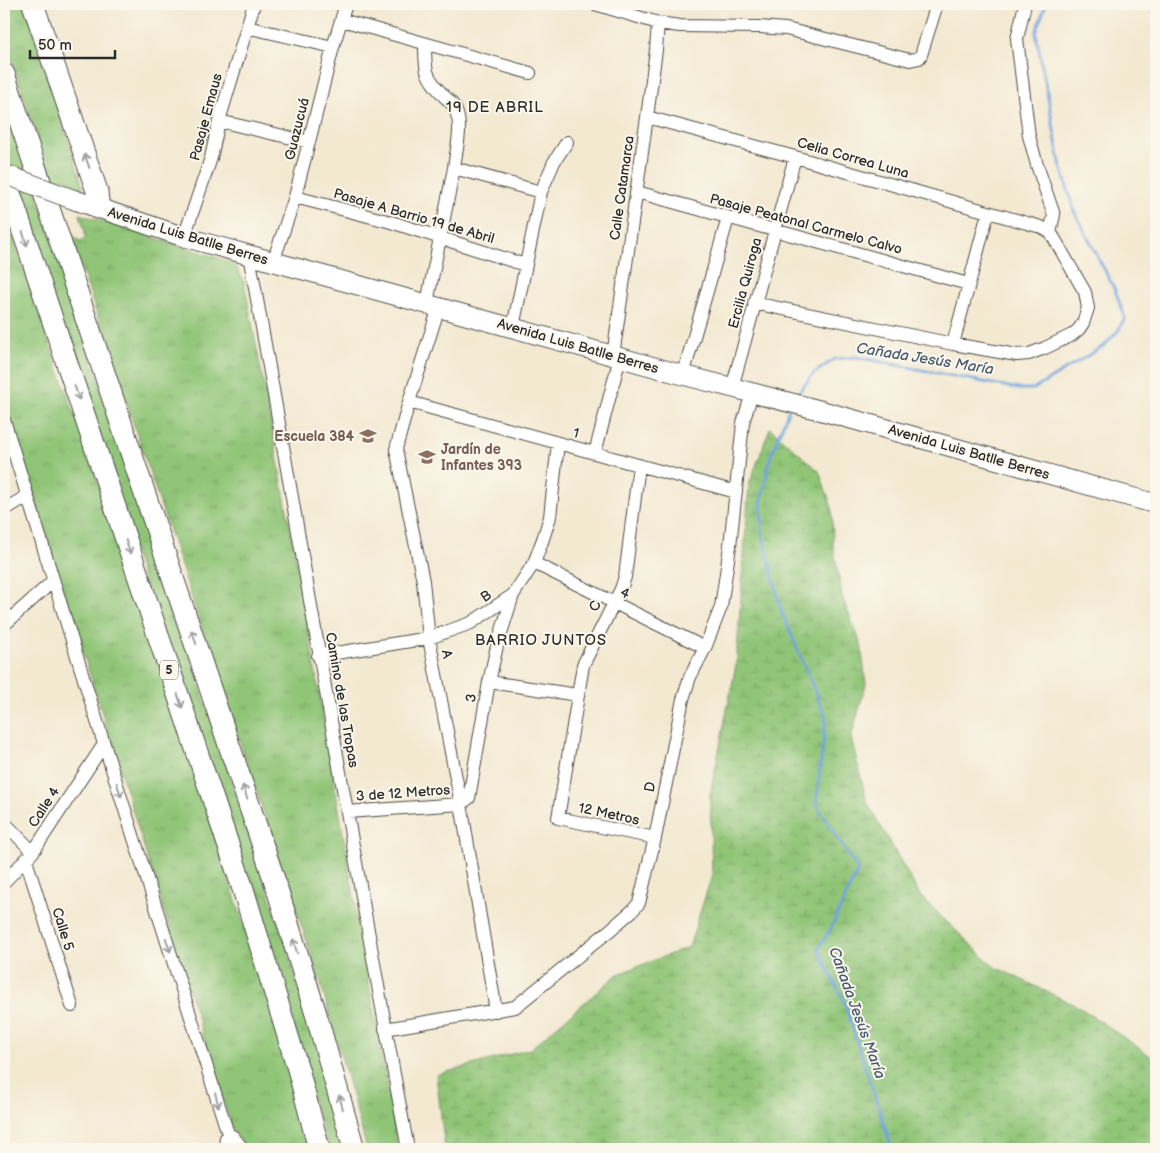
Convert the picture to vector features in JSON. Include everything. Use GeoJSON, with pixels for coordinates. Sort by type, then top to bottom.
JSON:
{"type":"FeatureCollection","features":[{"type":"Feature","properties":{"kind":"highway"},"geometry":{"type":"LineString","coordinates":[[33,4],[98,191],[96,208]]}},
{"type":"Feature","properties":{"kind":"highway"},"geometry":{"type":"LineString","coordinates":[[4,74],[274,879],[316,1014],[354,1149]]}},
{"type":"Feature","properties":{"kind":"highway","name":"5"},"geometry":{"type":"LineString","coordinates":[[4,175],[243,889],[298,1070],[319,1149]]}},
{"type":"Feature","properties":{"kind":"main road","name":"Avenida Luis Batlle Berres"},"geometry":{"type":"LineString","coordinates":[[4,175],[184,237],[683,375],[820,410],[1156,504]]}},
{"type":"Feature","properties":{"kind":"street","name":"Pasaje Emaus"},"geometry":{"type":"LineString","coordinates":[[184,237],[210,158],[218,121],[254,4]]}},
{"type":"Feature","properties":{"kind":"street","name":"Guazucuá"},"geometry":{"type":"LineString","coordinates":[[273,262],[294,197],[346,4]]}},
{"type":"Feature","properties":{"kind":"street"},"geometry":{"type":"LineString","coordinates":[[599,4],[658,24],[786,29],[910,60],[919,58],[925,47],[937,4]]}},
{"type":"Feature","properties":{"kind":"street"},"geometry":{"type":"LineString","coordinates":[[754,303],[953,344],[1017,355],[1029,354],[1063,339],[1079,329],[1088,308],[1085,292],[1050,232],[1054,215],[1029,136],[1017,40],[1025,4]]}},
{"type":"Feature","properties":{"kind":"street"},"geometry":{"type":"LineString","coordinates":[[342,20],[530,73]]}},
{"type":"Feature","properties":{"kind":"street","name":"Calle Catamarca"},"geometry":{"type":"LineString","coordinates":[[595,454],[616,356],[658,24]]}},
{"type":"Feature","properties":{"kind":"street"},"geometry":{"type":"LineString","coordinates":[[247,27],[333,47]]}},
{"type":"Feature","properties":{"kind":"street","name":"A"},"geometry":{"type":"LineString","coordinates":[[425,44],[426,74],[456,110],[459,127],[458,147],[440,237],[433,305],[396,449],[423,581],[429,638],[461,804],[496,1011]]}},
{"type":"Feature","properties":{"kind":"street","name":"Celia Correa Luna"},"geometry":{"type":"LineString","coordinates":[[647,117],[1041,227],[1050,232]]}},
{"type":"Feature","properties":{"kind":"street"},"geometry":{"type":"LineString","coordinates":[[218,121],[309,142]]}},
{"type":"Feature","properties":{"kind":"street"},"geometry":{"type":"LineString","coordinates":[[512,327],[541,192],[554,162],[567,142]]}},
{"type":"Feature","properties":{"kind":"street","name":"Ercilia Quiroga"},"geometry":{"type":"LineString","coordinates":[[732,388],[795,157]]}},
{"type":"Feature","properties":{"kind":"street"},"geometry":{"type":"LineString","coordinates":[[454,168],[541,192]]}},
{"type":"Feature","properties":{"kind":"street","name":"Pasaje Peatonal Carmelo Calvo"},"geometry":{"type":"LineString","coordinates":[[637,192],[968,284]]}},
{"type":"Feature","properties":{"kind":"street","name":"Pasaje A Barrio 19 de Abril"},"geometry":{"type":"LineString","coordinates":[[294,197],[391,222],[525,265]]}},
{"type":"Feature","properties":{"kind":"street"},"geometry":{"type":"LineString","coordinates":[[953,344],[988,213]]}},
{"type":"Feature","properties":{"kind":"street"},"geometry":{"type":"LineString","coordinates":[[683,375],[728,218]]}},
{"type":"Feature","properties":{"kind":"street","name":"Camino de las Tropas"},"geometry":{"type":"LineString","coordinates":[[249,255],[293,498],[318,656],[408,1149]]}},
{"type":"Feature","properties":{"kind":"street","name":"D"},"geometry":{"type":"LineString","coordinates":[[385,1029],[515,1007],[633,910],[639,903],[655,838],[683,699],[690,677],[705,648],[721,606],[743,423],[752,393]]}},
{"type":"Feature","properties":{"kind":"street","name":"1"},"geometry":{"type":"LineString","coordinates":[[409,402],[736,492]]}},
{"type":"Feature","properties":{"kind":"street"},"geometry":{"type":"LineString","coordinates":[[4,420],[104,744],[233,1145]]}},
{"type":"Feature","properties":{"kind":"street","name":"B"},"geometry":{"type":"LineString","coordinates":[[318,656],[429,638],[472,622],[513,596],[534,563],[550,517],[558,443]]}},
{"type":"Feature","properties":{"kind":"street","name":"C"},"geometry":{"type":"LineString","coordinates":[[558,818],[583,665],[614,604],[625,577],[639,465]]}},
{"type":"Feature","properties":{"kind":"street"},"geometry":{"type":"LineString","coordinates":[[4,510],[27,496]]}},
{"type":"Feature","properties":{"kind":"street","name":"4"},"geometry":{"type":"LineString","coordinates":[[534,563],[705,648]]}},
{"type":"Feature","properties":{"kind":"street"},"geometry":{"type":"LineString","coordinates":[[4,625],[53,581]]}},
{"type":"Feature","properties":{"kind":"street","name":"3"},"geometry":{"type":"LineString","coordinates":[[461,804],[470,798],[489,682],[497,646],[513,596]]}},
{"type":"Feature","properties":{"kind":"street"},"geometry":{"type":"LineString","coordinates":[[489,682],[578,696]]}},
{"type":"Feature","properties":{"kind":"street","name":"Calle 4"},"geometry":{"type":"LineString","coordinates":[[4,882],[29,856],[104,744]]}},
{"type":"Feature","properties":{"kind":"street","name":"3 de 12 Metros"},"geometry":{"type":"LineString","coordinates":[[347,812],[461,804]]}},
{"type":"Feature","properties":{"kind":"street","name":"12 Metros"},"geometry":{"type":"LineString","coordinates":[[558,818],[655,838]]}},
{"type":"Feature","properties":{"kind":"street","name":"Calle 5"},"geometry":{"type":"LineString","coordinates":[[4,822],[29,856],[72,1006]]}},
{"type":"Feature","properties":{"kind":"green space"},"geometry":{"type":"Polygon","coordinates":[[[4,4],[25,4],[83,187],[81,190],[74,189],[68,180],[59,178],[54,181],[51,180],[4,35],[4,4]]]}},
{"type":"Feature","properties":{"kind":"green space"},"geometry":{"type":"Polygon","coordinates":[[[4,95],[289,955],[347,1149],[329,1149],[16,191],[4,154],[4,95]]]}},
{"type":"Feature","properties":{"kind":"green space"},"geometry":{"type":"Polygon","coordinates":[[[4,209],[87,450],[289,1061],[314,1149],[248,1149],[233,1131],[4,400],[4,209]]]}},
{"type":"Feature","properties":{"kind":"green space"},"geometry":{"type":"Polygon","coordinates":[[[80,214],[231,262],[237,268],[244,282],[304,607],[398,1149],[367,1149],[321,984],[67,225],[73,236],[80,241],[85,239],[80,214]]]}},
{"type":"Feature","properties":{"kind":"green space"},"geometry":{"type":"Polygon","coordinates":[[[770,428],[819,471],[832,508],[833,544],[842,597],[861,644],[866,684],[851,738],[867,802],[921,897],[993,966],[1079,1007],[1152,1057],[1156,1066],[1156,1149],[445,1149],[436,1075],[530,1049],[618,974],[689,947],[712,875],[710,795],[736,665],[749,485],[770,428]]]}},
{"type":"Feature","properties":{"kind":"waterway","name":"Cañada Jesús María"},"geometry":{"type":"LineString","coordinates":[[795,397],[814,373],[835,359],[856,357],[1019,389],[1034,389],[1105,345],[1118,331],[1125,318],[1115,290],[1074,211],[1060,163],[1036,33],[1046,4]]}},
{"type":"Feature","properties":{"kind":"waterway","name":"Cañada Jesús María"},"geometry":{"type":"LineString","coordinates":[[789,409],[770,458],[761,502],[762,532],[781,610],[826,718],[816,804],[858,870],[831,928],[818,949],[844,1002],[892,1149]]}},
{"type":"Feature","properties":{"kind":"place","name":"Escuela 384"},"geometry":{"type":"Point","coordinates":[368,436]}},
{"type":"Feature","properties":{"kind":"place","name":"Jardín de Infantes 393"},"geometry":{"type":"Point","coordinates":[427,457]}},
{"type":"Feature","properties":{"kind":"district","name":"19 DE ABRIL"},"geometry":{"type":"Point","coordinates":[495,107]}},
{"type":"Feature","properties":{"kind":"district","name":"BARRIO JUNTOS"},"geometry":{"type":"Point","coordinates":[541,640]}}]}
